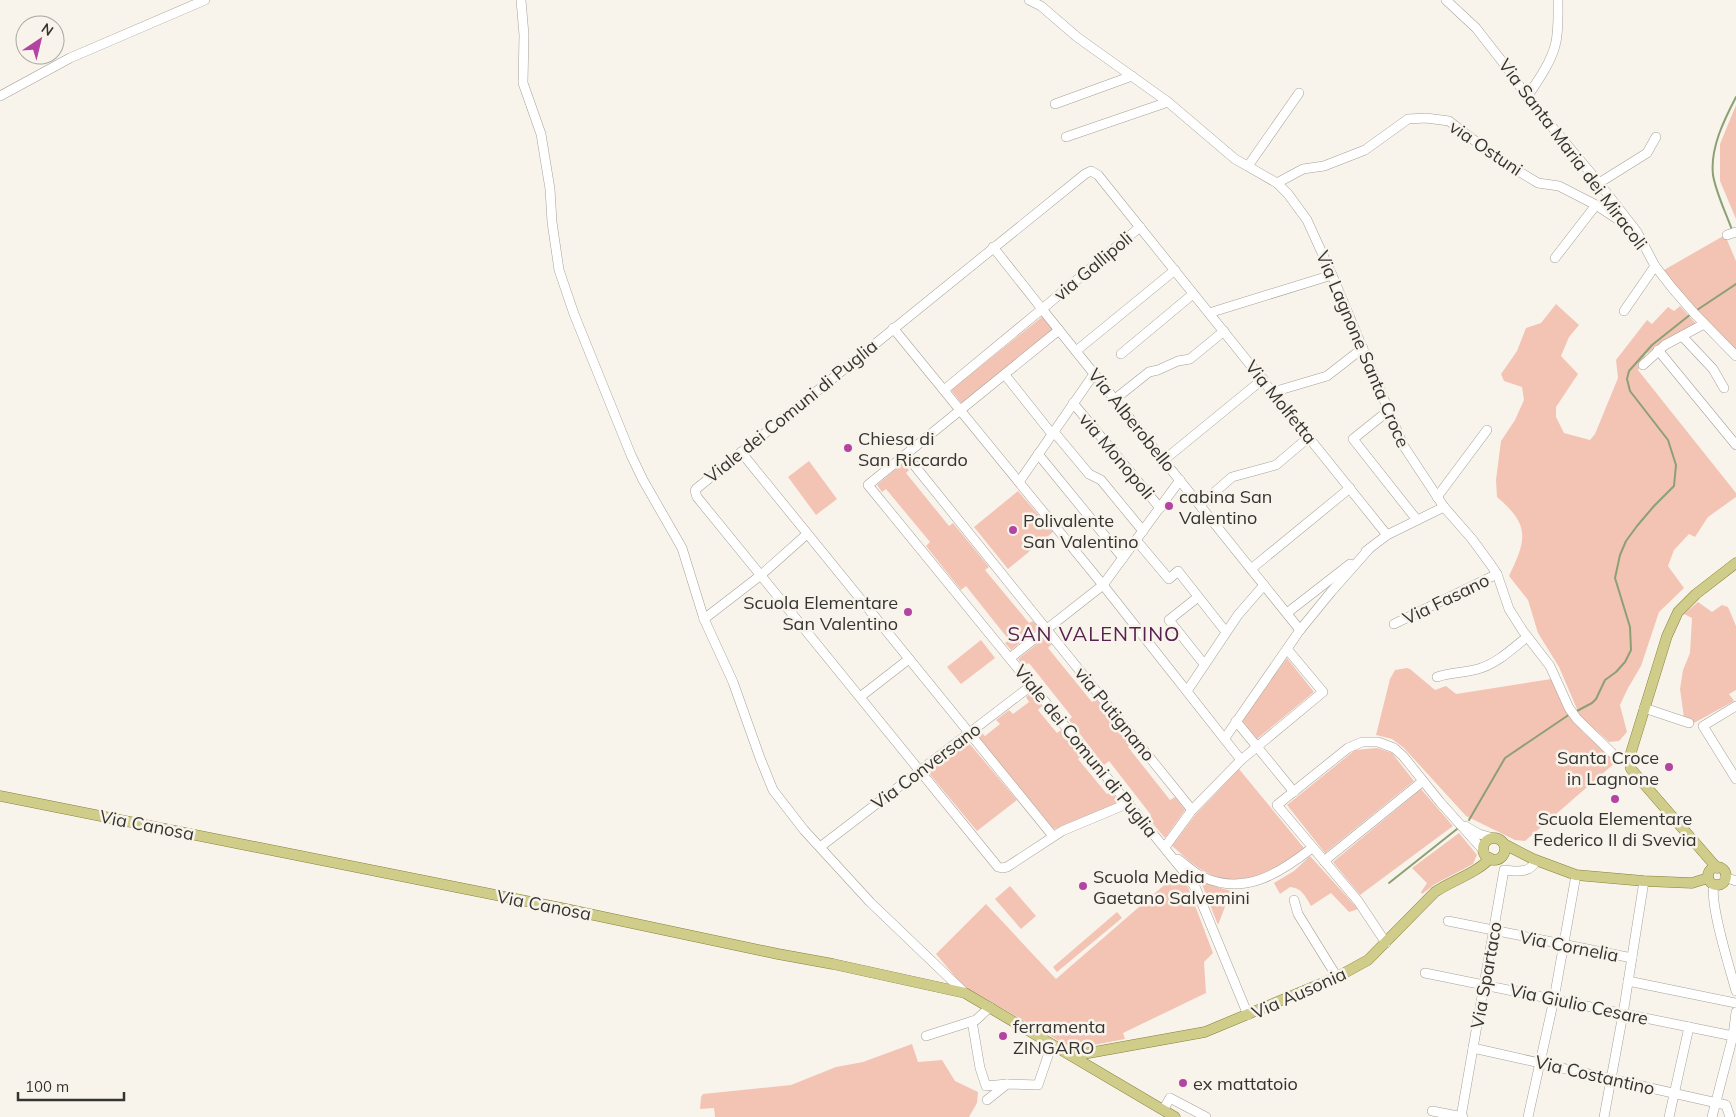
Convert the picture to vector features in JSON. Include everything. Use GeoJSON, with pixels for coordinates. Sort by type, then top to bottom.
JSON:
{"type":"FeatureCollection","features":[{"type":"Feature","properties":{"kind":"main road"},"geometry":{"type":"LineString","coordinates":[[1712,876],[1703,852],[1631,769],[1629,758],[1668,636],[1678,612],[1696,594],[1736,563]]}},
{"type":"Feature","properties":{"kind":"main road","name":"Via Canosa"},"geometry":{"type":"LineString","coordinates":[[0,796],[561,908],[778,954],[842,965],[965,993],[1176,1117]]}},
{"type":"Feature","properties":{"kind":"main road"},"geometry":{"type":"LineString","coordinates":[[1504,844],[1505,848],[1502,855],[1496,859],[1487,854],[1484,844],[1493,838],[1499,839],[1504,844],[1534,860],[1576,875],[1692,883],[1724,872],[1725,877]]}},
{"type":"Feature","properties":{"kind":"main road","name":"Via Ausonia"},"geometry":{"type":"LineString","coordinates":[[1072,1056],[1205,1032],[1337,977],[1368,960],[1435,892],[1484,865],[1487,854]]}},
{"type":"Feature","properties":{"kind":"main road"},"geometry":{"type":"LineString","coordinates":[[1502,855],[1534,860]]}},
{"type":"Feature","properties":{"kind":"street"},"geometry":{"type":"LineString","coordinates":[[0,96],[70,58],[205,0]]}},
{"type":"Feature","properties":{"kind":"street"},"geometry":{"type":"LineString","coordinates":[[521,0],[524,35],[523,83],[541,134],[550,189],[552,222],[559,270],[574,314],[631,455],[682,548],[704,619],[733,682],[760,758],[774,790],[787,809],[870,902],[965,993]]}},
{"type":"Feature","properties":{"kind":"street","name":"Via Lagnone Santa Croce"},"geometry":{"type":"LineString","coordinates":[[1029,0],[1041,6],[1077,37],[1168,102],[1235,159],[1277,183],[1288,194],[1307,220],[1403,445],[1444,507],[1472,539],[1497,574],[1509,609],[1527,637],[1550,666],[1569,708],[1577,719],[1612,753],[1620,758],[1629,758]]}},
{"type":"Feature","properties":{"kind":"street","name":"Via Santa Maria dei Miracoli"},"geometry":{"type":"LineString","coordinates":[[1446,0],[1476,28],[1508,69],[1527,98],[1599,183],[1637,232],[1655,266],[1673,290],[1736,356]]}},
{"type":"Feature","properties":{"kind":"street"},"geometry":{"type":"LineString","coordinates":[[1527,98],[1555,46],[1558,32],[1558,0]]}},
{"type":"Feature","properties":{"kind":"street"},"geometry":{"type":"LineString","coordinates":[[1055,104],[1132,76]]}},
{"type":"Feature","properties":{"kind":"street"},"geometry":{"type":"LineString","coordinates":[[1248,166],[1300,93]]}},
{"type":"Feature","properties":{"kind":"street"},"geometry":{"type":"LineString","coordinates":[[1066,137],[1168,102]]}},
{"type":"Feature","properties":{"kind":"street","name":"via Ostuni"},"geometry":{"type":"LineString","coordinates":[[1277,183],[1303,170],[1324,166],[1365,150],[1408,119],[1426,118],[1450,121],[1500,160],[1538,183],[1559,186],[1596,205],[1637,232]]}},
{"type":"Feature","properties":{"kind":"street"},"geometry":{"type":"LineString","coordinates":[[1599,183],[1646,153],[1656,137]]}},
{"type":"Feature","properties":{"kind":"street","name":"via Gallipoli"},"geometry":{"type":"LineString","coordinates":[[993,247],[1088,172],[1092,171],[1098,175],[1175,270]]}},
{"type":"Feature","properties":{"kind":"street"},"geometry":{"type":"LineString","coordinates":[[1555,258],[1596,205]]}},
{"type":"Feature","properties":{"kind":"street","name":"via Gallipoli"},"geometry":{"type":"LineString","coordinates":[[1076,351],[1042,309],[1140,227]]}},
{"type":"Feature","properties":{"kind":"street"},"geometry":{"type":"LineString","coordinates":[[1727,235],[1736,232]]}},
{"type":"Feature","properties":{"kind":"street"},"geometry":{"type":"LineString","coordinates":[[944,390],[1042,309],[993,247]]}},
{"type":"Feature","properties":{"kind":"street","name":"Viale dei Comuni di Puglia"},"geometry":{"type":"LineString","coordinates":[[761,575],[697,497],[696,489],[993,247]]}},
{"type":"Feature","properties":{"kind":"street"},"geometry":{"type":"LineString","coordinates":[[1624,311],[1655,266]]}},
{"type":"Feature","properties":{"kind":"street"},"geometry":{"type":"LineString","coordinates":[[1076,351],[1175,270]]}},
{"type":"Feature","properties":{"kind":"street","name":"Via Molfetta"},"geometry":{"type":"LineString","coordinates":[[1175,270],[1387,535]]}},
{"type":"Feature","properties":{"kind":"street"},"geometry":{"type":"LineString","coordinates":[[1209,313],[1332,275]]}},
{"type":"Feature","properties":{"kind":"street"},"geometry":{"type":"LineString","coordinates":[[1120,354],[1194,294]]}},
{"type":"Feature","properties":{"kind":"street"},"geometry":{"type":"LineString","coordinates":[[1643,365],[1658,350],[1704,324]]}},
{"type":"Feature","properties":{"kind":"street","name":"Viale dei Comuni di Puglia"},"geometry":{"type":"LineString","coordinates":[[893,328],[1103,585],[1242,760]]}},
{"type":"Feature","properties":{"kind":"street","name":"Viale dei Comuni di Puglia"},"geometry":{"type":"LineString","coordinates":[[1059,330],[868,485],[1129,803],[1196,889],[1248,1015]]}},
{"type":"Feature","properties":{"kind":"street"},"geometry":{"type":"LineString","coordinates":[[1115,399],[1149,372],[1178,361],[1190,359],[1224,331]]}},
{"type":"Feature","properties":{"kind":"street"},"geometry":{"type":"LineString","coordinates":[[1682,336],[1713,369],[1724,388]]}},
{"type":"Feature","properties":{"kind":"street"},"geometry":{"type":"LineString","coordinates":[[1273,392],[1327,376],[1363,348]]}},
{"type":"Feature","properties":{"kind":"street"},"geometry":{"type":"LineString","coordinates":[[1658,350],[1736,445]]}},
{"type":"Feature","properties":{"kind":"street","name":"Via Alberobello"},"geometry":{"type":"LineString","coordinates":[[1076,351],[1300,630]]}},
{"type":"Feature","properties":{"kind":"street"},"geometry":{"type":"LineString","coordinates":[[1018,482],[1094,374]]}},
{"type":"Feature","properties":{"kind":"street"},"geometry":{"type":"LineString","coordinates":[[1005,375],[1088,474],[1101,480],[1143,531]]}},
{"type":"Feature","properties":{"kind":"street"},"geometry":{"type":"LineString","coordinates":[[1164,460],[1263,379]]}},
{"type":"Feature","properties":{"kind":"street","name":"via Monopoli"},"geometry":{"type":"LineString","coordinates":[[1074,404],[1160,508]]}},
{"type":"Feature","properties":{"kind":"street"},"geometry":{"type":"LineString","coordinates":[[1388,411],[1353,440],[1416,520]]}},
{"type":"Feature","properties":{"kind":"street"},"geometry":{"type":"LineString","coordinates":[[1437,496],[1487,430]]}},
{"type":"Feature","properties":{"kind":"street"},"geometry":{"type":"LineString","coordinates":[[1200,505],[1232,478],[1276,465],[1309,437]]}},
{"type":"Feature","properties":{"kind":"street"},"geometry":{"type":"LineString","coordinates":[[741,452],[1053,836]]}},
{"type":"Feature","properties":{"kind":"street"},"geometry":{"type":"LineString","coordinates":[[1038,454],[1123,558]]}},
{"type":"Feature","properties":{"kind":"street","name":"via Putignano"},"geometry":{"type":"LineString","coordinates":[[906,455],[1192,810]]}},
{"type":"Feature","properties":{"kind":"street"},"geometry":{"type":"LineString","coordinates":[[1010,658],[1103,585],[1180,480]]}},
{"type":"Feature","properties":{"kind":"street"},"geometry":{"type":"LineString","coordinates":[[1251,569],[1350,488]]}},
{"type":"Feature","properties":{"kind":"street"},"geometry":{"type":"LineString","coordinates":[[1287,613],[1387,535],[1444,507]]}},
{"type":"Feature","properties":{"kind":"street"},"geometry":{"type":"LineString","coordinates":[[704,619],[761,575],[807,534]]}},
{"type":"Feature","properties":{"kind":"street"},"geometry":{"type":"LineString","coordinates":[[1136,540],[1169,579],[1178,571],[1226,632]]}},
{"type":"Feature","properties":{"kind":"street"},"geometry":{"type":"LineString","coordinates":[[1225,738],[1300,630],[1369,549]]}},
{"type":"Feature","properties":{"kind":"street","name":"Via Fasano"},"geometry":{"type":"LineString","coordinates":[[1394,624],[1497,574]]}},
{"type":"Feature","properties":{"kind":"street"},"geometry":{"type":"LineString","coordinates":[[761,575],[998,867],[1007,867],[1053,836],[1129,803]]}},
{"type":"Feature","properties":{"kind":"street"},"geometry":{"type":"LineString","coordinates":[[1187,691],[1226,632],[1264,585]]}},
{"type":"Feature","properties":{"kind":"street"},"geometry":{"type":"LineString","coordinates":[[1198,597],[1169,620],[1204,664]]}},
{"type":"Feature","properties":{"kind":"street"},"geometry":{"type":"LineString","coordinates":[[1437,677],[1479,669],[1495,662],[1527,637]]}},
{"type":"Feature","properties":{"kind":"street"},"geometry":{"type":"LineString","coordinates":[[1287,648],[1323,692],[1242,760],[1192,810],[1164,847],[1204,878],[1232,884],[1259,881],[1271,876],[1283,870],[1312,848]]}},
{"type":"Feature","properties":{"kind":"street"},"geometry":{"type":"LineString","coordinates":[[860,697],[909,659]]}},
{"type":"Feature","properties":{"kind":"street","name":"Via Conversano"},"geometry":{"type":"LineString","coordinates":[[820,847],[1032,685]]}},
{"type":"Feature","properties":{"kind":"street"},"geometry":{"type":"LineString","coordinates":[[1736,706],[1702,726],[1736,779]]}},
{"type":"Feature","properties":{"kind":"street"},"geometry":{"type":"LineString","coordinates":[[1644,708],[1689,723]]}},
{"type":"Feature","properties":{"kind":"street"},"geometry":{"type":"LineString","coordinates":[[1236,721],[1294,792]]}},
{"type":"Feature","properties":{"kind":"street"},"geometry":{"type":"LineString","coordinates":[[1386,943],[1358,901],[1277,805],[1348,748],[1368,742],[1383,743],[1394,748],[1403,756],[1487,854]]}},
{"type":"Feature","properties":{"kind":"street"},"geometry":{"type":"LineString","coordinates":[[1324,862],[1423,781]]}},
{"type":"Feature","properties":{"kind":"street"},"geometry":{"type":"LineString","coordinates":[[1460,824],[1479,834],[1493,838]]}},
{"type":"Feature","properties":{"kind":"street","name":"Via Spartaco"},"geometry":{"type":"LineString","coordinates":[[1462,1117],[1504,870],[1524,871],[1532,867],[1534,860]]}},
{"type":"Feature","properties":{"kind":"street"},"geometry":{"type":"LineString","coordinates":[[1528,1117],[1554,999],[1576,875]]}},
{"type":"Feature","properties":{"kind":"street"},"geometry":{"type":"LineString","coordinates":[[1712,876],[1714,906],[1736,991]]}},
{"type":"Feature","properties":{"kind":"street"},"geometry":{"type":"LineString","coordinates":[[1725,877],[1736,881]]}},
{"type":"Feature","properties":{"kind":"street"},"geometry":{"type":"LineString","coordinates":[[1604,1117],[1623,1014],[1644,881]]}},
{"type":"Feature","properties":{"kind":"street"},"geometry":{"type":"LineString","coordinates":[[1294,900],[1298,914],[1337,977]]}},
{"type":"Feature","properties":{"kind":"street","name":"Via Cornelia"},"geometry":{"type":"LineString","coordinates":[[1448,922],[1632,958]]}},
{"type":"Feature","properties":{"kind":"street","name":"Via Giulio Cesare"},"geometry":{"type":"LineString","coordinates":[[1425,973],[1733,1036]]}},
{"type":"Feature","properties":{"kind":"street"},"geometry":{"type":"LineString","coordinates":[[1628,981],[1736,1003]]}},
{"type":"Feature","properties":{"kind":"street"},"geometry":{"type":"LineString","coordinates":[[926,1036],[972,1022],[990,1007]]}},
{"type":"Feature","properties":{"kind":"street"},"geometry":{"type":"LineString","coordinates":[[1712,1117],[1733,1036],[1736,1012]]}},
{"type":"Feature","properties":{"kind":"street"},"geometry":{"type":"LineString","coordinates":[[972,1022],[980,1068],[986,1086],[1007,1084],[1038,1085],[1052,1044]]}},
{"type":"Feature","properties":{"kind":"street"},"geometry":{"type":"LineString","coordinates":[[1669,1117],[1689,1027]]}},
{"type":"Feature","properties":{"kind":"street","name":"Via Costantino"},"geometry":{"type":"LineString","coordinates":[[1473,1048],[1716,1102]]}},
{"type":"Feature","properties":{"kind":"street"},"geometry":{"type":"LineString","coordinates":[[987,1100],[1007,1084]]}},
{"type":"Feature","properties":{"kind":"street"},"geometry":{"type":"LineString","coordinates":[[1163,1110],[1170,1098],[1206,1117]]}},
{"type":"Feature","properties":{"kind":"street"},"geometry":{"type":"LineString","coordinates":[[1716,1102],[1726,1105],[1730,1117]]}},
{"type":"Feature","properties":{"kind":"street"},"geometry":{"type":"LineString","coordinates":[[1432,1111],[1462,1117]]}},
{"type":"Feature","properties":{"kind":"shaded area"},"geometry":{"type":"Polygon","coordinates":[[[1736,105],[1736,219],[1720,181],[1720,144],[1736,105]]]}},
{"type":"Feature","properties":{"kind":"shaded area"},"geometry":{"type":"Polygon","coordinates":[[[1725,235],[1736,261],[1736,352],[1688,303],[1664,270],[1725,235]]]}},
{"type":"Feature","properties":{"kind":"shaded area"},"geometry":{"type":"Polygon","coordinates":[[[1556,304],[1579,325],[1569,337],[1561,356],[1578,374],[1556,407],[1556,417],[1564,433],[1590,440],[1595,434],[1618,378],[1616,360],[1647,320],[1652,324],[1668,307],[1674,311],[1680,306],[1697,325],[1673,336],[1646,354],[1638,370],[1736,493],[1736,497],[1708,517],[1695,537],[1689,534],[1674,550],[1668,566],[1684,588],[1659,612],[1641,666],[1620,705],[1627,732],[1619,741],[1609,742],[1580,716],[1559,667],[1538,633],[1528,600],[1509,576],[1519,552],[1522,533],[1515,516],[1497,497],[1496,480],[1501,441],[1515,420],[1524,400],[1522,387],[1504,381],[1501,374],[1517,351],[1526,328],[1541,323],[1556,304]]]}},
{"type":"Feature","properties":{"kind":"shaded area"},"geometry":{"type":"Polygon","coordinates":[[[1043,316],[1054,330],[962,404],[951,390],[1043,316]]]}},
{"type":"Feature","properties":{"kind":"shaded area"},"geometry":{"type":"Polygon","coordinates":[[[809,461],[837,499],[816,515],[788,477],[809,461]]]}},
{"type":"Feature","properties":{"kind":"shaded area"},"geometry":{"type":"Polygon","coordinates":[[[903,463],[909,470],[906,473],[949,526],[953,523],[989,567],[985,570],[1029,623],[1033,621],[1039,628],[1011,650],[1005,643],[1009,640],[966,586],[961,590],[926,546],[930,542],[886,489],[882,492],[877,485],[903,463]]]}},
{"type":"Feature","properties":{"kind":"shaded area","name":"Polivalente San Valentino"},"geometry":{"type":"Polygon","coordinates":[[[1018,491],[1053,532],[1008,569],[974,527],[1018,491]]]}},
{"type":"Feature","properties":{"kind":"shaded area"},"geometry":{"type":"Polygon","coordinates":[[[1698,602],[1712,612],[1722,605],[1728,607],[1736,626],[1736,690],[1729,694],[1734,701],[1694,723],[1684,718],[1680,689],[1683,670],[1690,653],[1692,618],[1684,614],[1698,602]]]}},
{"type":"Feature","properties":{"kind":"shaded area"},"geometry":{"type":"Polygon","coordinates":[[[1046,637],[1052,644],[1048,648],[1092,702],[1096,699],[1131,743],[1128,747],[1170,800],[1175,797],[1185,810],[1165,838],[1148,818],[1151,815],[1109,761],[1104,765],[1069,720],[1072,717],[1029,663],[1024,666],[1018,659],[1046,637]]]}},
{"type":"Feature","properties":{"kind":"shaded area"},"geometry":{"type":"Polygon","coordinates":[[[981,640],[995,658],[961,684],[947,667],[981,640]]]}},
{"type":"Feature","properties":{"kind":"shaded area"},"geometry":{"type":"Polygon","coordinates":[[[1287,658],[1314,692],[1257,739],[1242,720],[1287,658]]]}},
{"type":"Feature","properties":{"kind":"shaded area"},"geometry":{"type":"Polygon","coordinates":[[[1407,668],[1435,690],[1446,686],[1456,694],[1551,679],[1564,708],[1584,733],[1616,762],[1525,841],[1515,840],[1466,816],[1404,748],[1392,739],[1376,735],[1390,679],[1395,670],[1407,668]]]}},
{"type":"Feature","properties":{"kind":"shaded area"},"geometry":{"type":"Polygon","coordinates":[[[1031,693],[1042,706],[1038,710],[1057,733],[1061,730],[1082,755],[1078,759],[1107,794],[1111,792],[1120,802],[1054,829],[976,735],[980,731],[985,736],[1000,724],[996,720],[1009,710],[1013,714],[1029,702],[1026,697],[1031,693]]]}},
{"type":"Feature","properties":{"kind":"shaded area"},"geometry":{"type":"Polygon","coordinates":[[[968,742],[1017,800],[977,831],[928,772],[968,742]]]}},
{"type":"Feature","properties":{"kind":"shaded area"},"geometry":{"type":"Polygon","coordinates":[[[1377,748],[1392,753],[1414,781],[1325,853],[1287,805],[1355,750],[1377,748]]]}},
{"type":"Feature","properties":{"kind":"shaded area"},"geometry":{"type":"Polygon","coordinates":[[[1239,769],[1304,848],[1281,864],[1256,876],[1229,879],[1202,870],[1172,846],[1196,814],[1239,769]]]}},
{"type":"Feature","properties":{"kind":"shaded area"},"geometry":{"type":"Polygon","coordinates":[[[1421,789],[1453,826],[1360,895],[1333,862],[1421,789]]]}},
{"type":"Feature","properties":{"kind":"shaded area"},"geometry":{"type":"Polygon","coordinates":[[[1459,833],[1477,855],[1473,864],[1435,884],[1422,894],[1421,892],[1427,883],[1412,868],[1459,833]]]}},
{"type":"Feature","properties":{"kind":"shaded area"},"geometry":{"type":"Polygon","coordinates":[[[1310,856],[1358,909],[1349,912],[1331,893],[1311,906],[1303,893],[1298,889],[1290,887],[1280,894],[1274,883],[1294,871],[1310,856]]]}},
{"type":"Feature","properties":{"kind":"shaded area"},"geometry":{"type":"Polygon","coordinates":[[[1177,874],[1188,887],[1213,953],[1204,962],[1206,993],[1123,1033],[1125,1039],[1073,1049],[963,986],[936,954],[986,904],[1056,979],[1177,874]]]}},
{"type":"Feature","properties":{"kind":"shaded area"},"geometry":{"type":"Polygon","coordinates":[[[1201,882],[1231,891],[1218,925],[1201,882]]]}},
{"type":"Feature","properties":{"kind":"shaded area"},"geometry":{"type":"Polygon","coordinates":[[[1010,886],[1036,916],[1021,929],[995,899],[1010,886]]]}},
{"type":"Feature","properties":{"kind":"shaded area"},"geometry":{"type":"Polygon","coordinates":[[[1117,912],[1122,918],[1057,972],[1053,967],[1117,912]]]}},
{"type":"Feature","properties":{"kind":"shaded area"},"geometry":{"type":"Polygon","coordinates":[[[912,1044],[918,1062],[942,1060],[955,1081],[978,1092],[977,1103],[969,1117],[715,1117],[714,1108],[700,1109],[703,1094],[791,1085],[836,1067],[863,1062],[912,1044]]]}},
{"type":"Feature","properties":{"kind":"waterway"},"geometry":{"type":"LineString","coordinates":[[1732,230],[1716,189],[1713,165],[1719,134],[1736,97]]}},
{"type":"Feature","properties":{"kind":"waterway"},"geometry":{"type":"LineString","coordinates":[[1697,310],[1736,284]]}},
{"type":"Feature","properties":{"kind":"waterway"},"geometry":{"type":"LineString","coordinates":[[1575,712],[1596,699],[1605,680],[1625,662],[1631,650],[1630,627],[1615,578],[1620,555],[1626,541],[1637,526],[1674,486],[1676,465],[1668,440],[1630,391],[1627,379],[1629,371],[1652,345],[1691,314]]}},
{"type":"Feature","properties":{"kind":"waterway"},"geometry":{"type":"LineString","coordinates":[[1469,820],[1505,758],[1570,714]]}},
{"type":"Feature","properties":{"kind":"waterway"},"geometry":{"type":"LineString","coordinates":[[1389,883],[1457,829]]}},
{"type":"Feature","properties":{"kind":"place","name":"Chiesa di San Riccardo"},"geometry":{"type":"Point","coordinates":[848,448]}},
{"type":"Feature","properties":{"kind":"place","name":"cabina San Valentino"},"geometry":{"type":"Point","coordinates":[1169,506]}},
{"type":"Feature","properties":{"kind":"place","name":"Polivalente San Valentino"},"geometry":{"type":"Point","coordinates":[1013,530]}},
{"type":"Feature","properties":{"kind":"place","name":"Scuola Elementare San Valentino"},"geometry":{"type":"Point","coordinates":[908,612]}},
{"type":"Feature","properties":{"kind":"place","name":"Santa Croce in Lagnone"},"geometry":{"type":"Point","coordinates":[1669,767]}},
{"type":"Feature","properties":{"kind":"place","name":"Scuola Elementare Federico II di Svevia"},"geometry":{"type":"Point","coordinates":[1615,799]}},
{"type":"Feature","properties":{"kind":"place","name":"Scuola Media Gaetano Salvemini"},"geometry":{"type":"Point","coordinates":[1083,886]}},
{"type":"Feature","properties":{"kind":"place","name":"ferramenta ZINGARO"},"geometry":{"type":"Point","coordinates":[1003,1036]}},
{"type":"Feature","properties":{"kind":"place","name":"ex mattatoio"},"geometry":{"type":"Point","coordinates":[1183,1083]}},
{"type":"Feature","properties":{"kind":"district","name":"SAN VALENTINO"},"geometry":{"type":"Point","coordinates":[1094,633]}}]}
